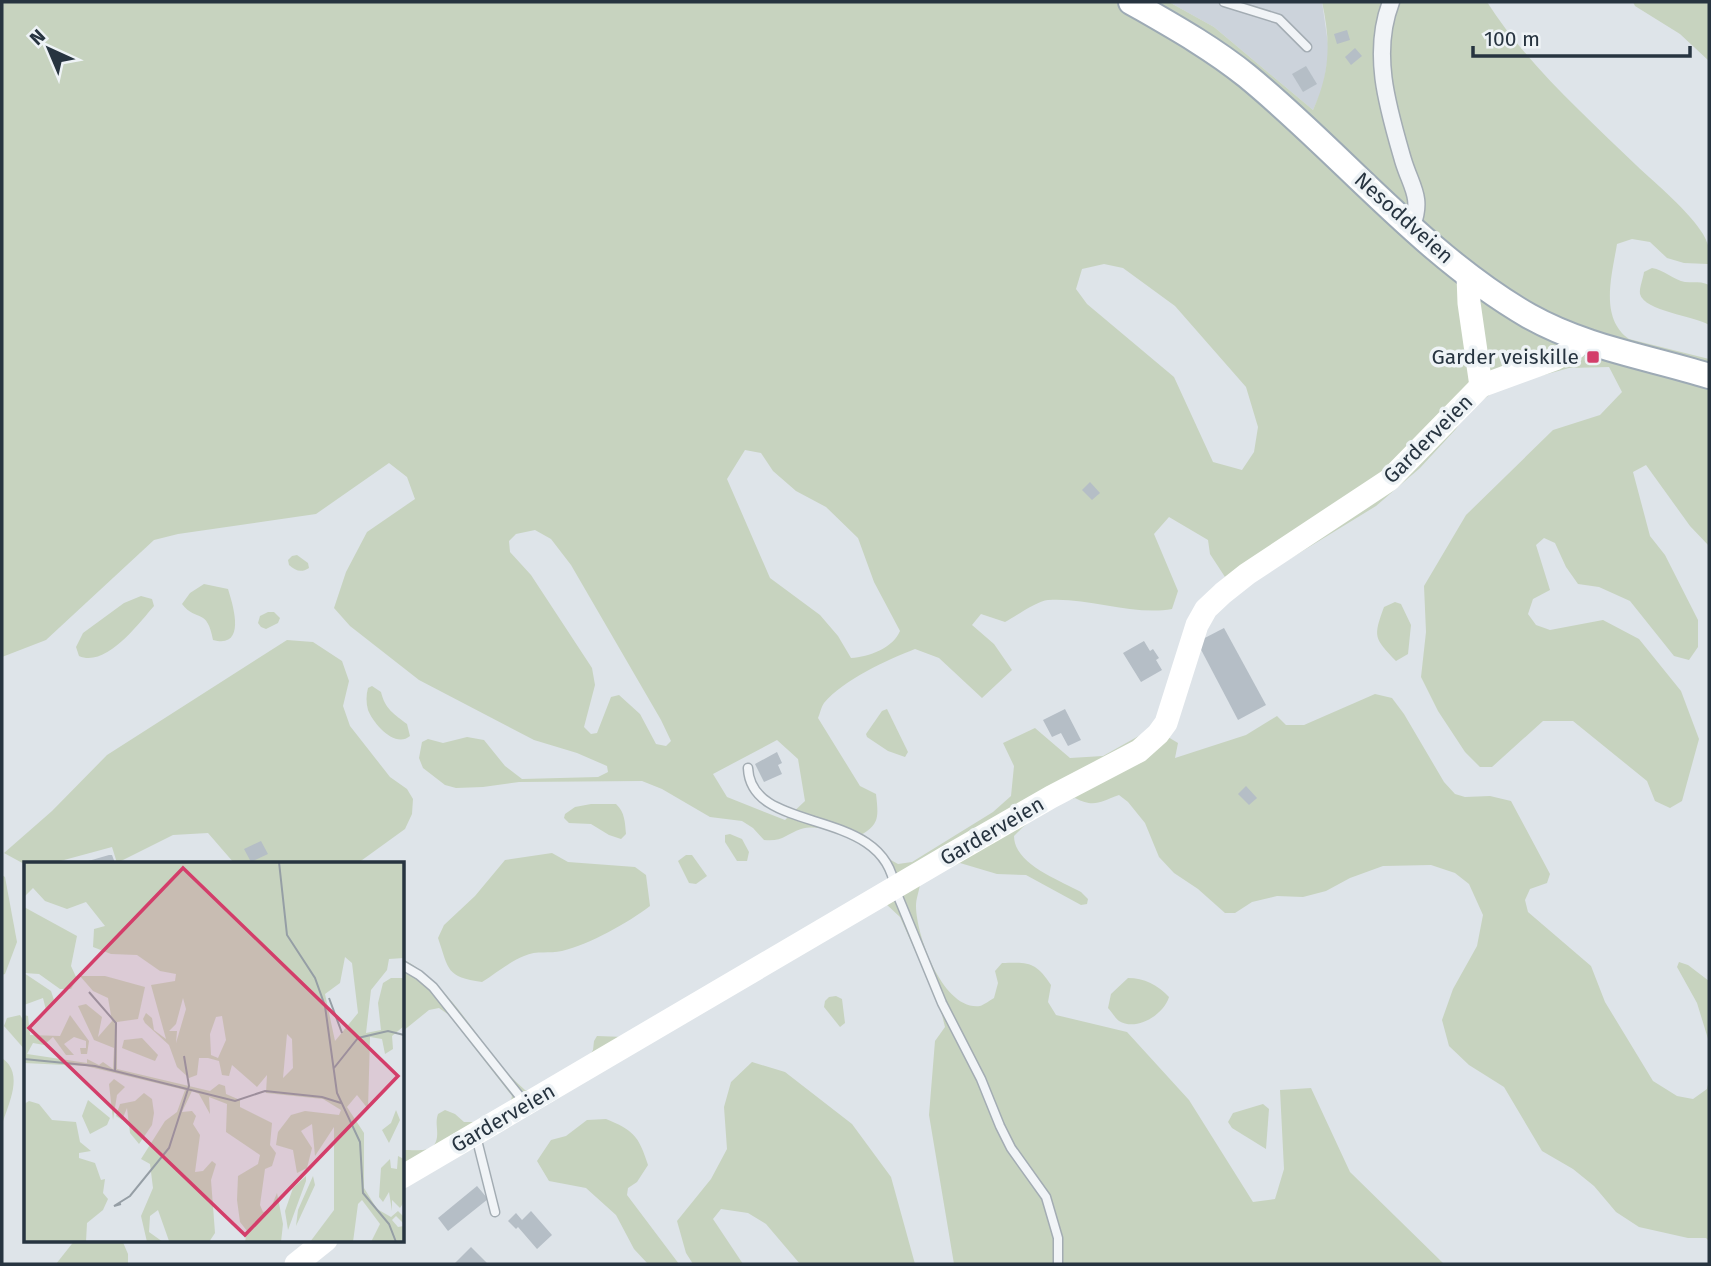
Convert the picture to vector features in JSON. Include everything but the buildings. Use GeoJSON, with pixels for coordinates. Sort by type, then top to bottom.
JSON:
{"type":"FeatureCollection","features":[{"type":"Feature","properties":{"kind":"main road","name":"Nesoddveien"},"geometry":{"type":"LineString","coordinates":[[1131,2],[1204,45],[1245,75],[1468,275],[1527,315],[1582,341],[1709,376]]}},
{"type":"Feature","properties":{"kind":"street"},"geometry":{"type":"LineString","coordinates":[[1391,2],[1382,30],[1383,75],[1399,144],[1418,201],[1418,210],[1412,226]]}},
{"type":"Feature","properties":{"kind":"street","name":"Garderveien"},"geometry":{"type":"LineString","coordinates":[[1468,275],[1469,303],[1481,386]]}},
{"type":"Feature","properties":{"kind":"street","name":"Garderveien"},"geometry":{"type":"LineString","coordinates":[[404,1176],[1150,742],[1166,723],[1191,641],[1206,609],[1247,574],[1389,480],[1481,386],[1555,359],[1582,341]]}},
{"type":"Feature","properties":{"kind":"street"},"geometry":{"type":"LineString","coordinates":[[296,1264],[324,1242]]}},
{"type":"Feature","properties":{"kind":"lane"},"geometry":{"type":"LineString","coordinates":[[1224,2],[1279,19],[1307,47]]}},
{"type":"Feature","properties":{"kind":"lane"},"geometry":{"type":"LineString","coordinates":[[748,768],[748,777],[755,788],[779,809],[862,838],[875,848],[891,871],[895,889],[942,1003],[981,1079],[1000,1126],[1011,1147],[1046,1197],[1058,1238],[1058,1264]]}},
{"type":"Feature","properties":{"kind":"lane"},"geometry":{"type":"LineString","coordinates":[[404,966],[433,987],[527,1105]]}},
{"type":"Feature","properties":{"kind":"lane"},"geometry":{"type":"LineString","coordinates":[[476,1133],[495,1212]]}},
{"type":"Feature","properties":{"kind":"shaded area"},"geometry":{"type":"Polygon","coordinates":[[[1169,2],[1322,2],[1329,51],[1323,88],[1313,110],[1214,27],[1169,2]]]}},
{"type":"Feature","properties":{"kind":"green space"},"geometry":{"type":"Polygon","coordinates":[[[2,2],[1169,2],[1214,27],[1313,110],[1326,70],[1328,44],[1322,2],[1487,2],[1538,67],[1681,207],[1697,225],[1708,245],[1708,264],[1684,263],[1667,258],[1650,242],[1632,239],[1617,244],[1610,295],[1614,320],[1629,339],[1709,359],[1709,546],[1690,526],[1646,465],[1633,472],[1650,536],[1665,555],[1698,620],[1698,647],[1689,660],[1674,656],[1630,601],[1599,587],[1578,584],[1566,567],[1555,543],[1544,538],[1536,545],[1550,590],[1533,599],[1528,614],[1536,625],[1550,630],[1603,620],[1639,639],[1681,691],[1699,739],[1682,801],[1670,808],[1655,801],[1647,781],[1573,721],[1543,721],[1492,767],[1480,767],[1465,752],[1438,711],[1421,677],[1426,632],[1424,586],[1466,515],[1553,430],[1600,415],[1622,392],[1609,367],[1569,368],[1493,392],[1465,414],[1456,429],[1420,468],[1376,506],[1231,595],[1210,590],[1225,577],[1210,554],[1208,540],[1169,517],[1154,534],[1178,591],[1172,609],[1142,610],[1079,601],[1048,600],[1005,622],[981,614],[972,625],[994,644],[1012,670],[982,698],[939,658],[915,649],[842,686],[824,703],[818,718],[860,786],[876,794],[876,821],[856,838],[829,830],[808,828],[776,840],[764,840],[742,821],[710,817],[662,789],[642,781],[519,782],[456,788],[445,785],[423,768],[419,758],[422,742],[428,739],[443,743],[467,737],[484,740],[505,766],[522,779],[598,777],[608,772],[607,766],[577,753],[534,740],[419,680],[350,626],[334,608],[346,572],[367,532],[415,499],[407,477],[389,463],[316,514],[178,534],[154,540],[46,640],[2,657],[2,2]],[[1104,264],[1082,269],[1076,289],[1087,304],[1174,377],[1213,462],[1242,470],[1254,452],[1258,427],[1246,387],[1175,306],[1123,268],[1104,264]],[[745,450],[727,479],[770,578],[820,615],[838,636],[851,658],[873,654],[897,637],[900,631],[874,582],[858,538],[826,507],[796,491],[773,471],[761,453],[745,450]],[[535,530],[516,534],[509,541],[510,552],[531,575],[592,668],[595,685],[584,727],[591,734],[597,733],[611,697],[619,695],[640,714],[656,744],[666,746],[671,741],[661,720],[571,565],[551,539],[535,530]],[[777,740],[713,774],[727,797],[785,820],[805,801],[798,759],[777,740]]]}},
{"type":"Feature","properties":{"kind":"green space"},"geometry":{"type":"Polygon","coordinates":[[[1633,2],[1709,2],[1709,61],[1680,34],[1635,6],[1633,2]]]}},
{"type":"Feature","properties":{"kind":"green space"},"geometry":{"type":"Polygon","coordinates":[[[1652,268],[1681,281],[1709,285],[1709,325],[1660,309],[1644,300],[1640,292],[1644,272],[1652,268]]]}},
{"type":"Feature","properties":{"kind":"green space"},"geometry":{"type":"Polygon","coordinates":[[[297,555],[308,563],[309,568],[299,571],[289,565],[288,560],[297,555]]]}},
{"type":"Feature","properties":{"kind":"green space"},"geometry":{"type":"Polygon","coordinates":[[[204,584],[228,589],[235,624],[234,632],[224,641],[213,640],[205,619],[187,610],[182,604],[190,593],[204,584]]]}},
{"type":"Feature","properties":{"kind":"green space"},"geometry":{"type":"Polygon","coordinates":[[[141,596],[152,599],[154,606],[121,642],[100,656],[79,656],[76,647],[83,633],[124,603],[141,596]]]}},
{"type":"Feature","properties":{"kind":"green space"},"geometry":{"type":"Polygon","coordinates":[[[1395,602],[1401,604],[1411,625],[1408,654],[1396,661],[1383,647],[1377,631],[1384,607],[1395,602]]]}},
{"type":"Feature","properties":{"kind":"green space"},"geometry":{"type":"Polygon","coordinates":[[[274,612],[280,618],[278,623],[266,629],[258,623],[260,616],[274,612]]]}},
{"type":"Feature","properties":{"kind":"green space"},"geometry":{"type":"Polygon","coordinates":[[[287,640],[313,642],[342,661],[349,681],[343,706],[350,726],[390,777],[407,789],[413,799],[412,814],[405,829],[359,862],[233,862],[208,833],[173,835],[119,862],[112,847],[57,862],[24,864],[4,853],[52,811],[107,755],[287,640]]]}},
{"type":"Feature","properties":{"kind":"green space"},"geometry":{"type":"Polygon","coordinates":[[[372,686],[381,692],[391,711],[407,724],[410,736],[404,739],[391,737],[375,721],[368,710],[367,702],[368,688],[372,686]]]}},
{"type":"Feature","properties":{"kind":"green space"},"geometry":{"type":"Polygon","coordinates":[[[1375,694],[1392,698],[1444,782],[1455,794],[1465,797],[1490,796],[1511,801],[1550,874],[1547,883],[1530,889],[1525,900],[1528,912],[1591,966],[1605,1002],[1653,1081],[1677,1096],[1693,1099],[1707,1089],[1709,1080],[1709,1241],[1706,1238],[1688,1238],[1639,1227],[1616,1212],[1594,1186],[1573,1169],[1542,1151],[1504,1087],[1469,1065],[1449,1046],[1442,1020],[1453,989],[1477,946],[1483,915],[1469,884],[1455,873],[1431,865],[1383,866],[1350,878],[1326,891],[1303,897],[1277,896],[1252,902],[1235,913],[1225,913],[1198,889],[1174,873],[1159,857],[1145,823],[1119,795],[1097,803],[1087,803],[1075,798],[1066,801],[1034,818],[1014,836],[1021,855],[1029,863],[1081,892],[1088,899],[1087,904],[1081,905],[1026,875],[997,874],[960,863],[931,876],[920,885],[916,906],[917,919],[926,952],[943,984],[954,997],[967,1004],[980,1006],[994,998],[998,983],[995,971],[1002,963],[1025,963],[1036,968],[1051,985],[1048,1002],[1056,1015],[1127,1032],[1189,1100],[1253,1202],[1275,1199],[1284,1169],[1280,1090],[1311,1088],[1350,1172],[1444,1264],[954,1264],[929,1115],[935,1041],[945,1027],[940,1007],[900,917],[885,903],[404,1188],[404,1150],[428,1149],[435,1143],[438,1114],[445,1110],[464,1122],[477,1122],[510,1105],[512,1096],[449,1015],[439,1008],[429,1010],[404,1030],[404,960],[438,986],[494,1057],[525,1090],[536,1090],[586,1061],[597,1036],[624,1037],[889,881],[883,867],[889,859],[898,864],[912,862],[993,812],[1011,796],[1014,766],[1003,743],[1035,728],[1070,758],[1103,756],[1153,728],[1178,743],[1175,758],[1246,735],[1277,716],[1286,725],[1304,725],[1375,694]]]}},
{"type":"Feature","properties":{"kind":"green space"},"geometry":{"type":"Polygon","coordinates":[[[887,709],[908,752],[905,757],[888,751],[867,737],[866,734],[882,711],[887,709]]]}},
{"type":"Feature","properties":{"kind":"green space"},"geometry":{"type":"Polygon","coordinates":[[[616,804],[619,807],[626,834],[621,839],[591,824],[569,823],[564,818],[565,814],[575,807],[616,804]]]}},
{"type":"Feature","properties":{"kind":"green space"},"geometry":{"type":"Polygon","coordinates":[[[730,834],[742,839],[749,852],[747,861],[737,861],[725,842],[725,835],[730,834]]]}},
{"type":"Feature","properties":{"kind":"green space"},"geometry":{"type":"Polygon","coordinates":[[[552,853],[568,862],[635,867],[646,875],[650,906],[596,938],[562,951],[524,956],[482,982],[461,978],[455,974],[447,965],[438,938],[444,925],[475,896],[505,860],[552,853]]]}},
{"type":"Feature","properties":{"kind":"green space"},"geometry":{"type":"Polygon","coordinates":[[[686,855],[692,855],[707,876],[696,884],[689,883],[678,861],[686,855]]]}},
{"type":"Feature","properties":{"kind":"green space"},"geometry":{"type":"Polygon","coordinates":[[[2,875],[5,877],[17,942],[5,974],[2,975],[2,875]]]}},
{"type":"Feature","properties":{"kind":"green space"},"geometry":{"type":"Polygon","coordinates":[[[1679,962],[1688,965],[1709,981],[1709,1042],[1697,1003],[1677,967],[1679,962]]]}},
{"type":"Feature","properties":{"kind":"green space"},"geometry":{"type":"Polygon","coordinates":[[[1128,978],[1150,983],[1169,997],[1162,1009],[1149,1020],[1126,1024],[1119,1021],[1108,1008],[1111,994],[1128,978]]]}},
{"type":"Feature","properties":{"kind":"green space"},"geometry":{"type":"Polygon","coordinates":[[[829,997],[842,999],[845,1023],[840,1027],[824,1007],[829,997]]]}},
{"type":"Feature","properties":{"kind":"green space"},"geometry":{"type":"Polygon","coordinates":[[[20,1015],[24,1021],[24,1049],[4,1026],[7,1018],[20,1015]]]}},
{"type":"Feature","properties":{"kind":"green space"},"geometry":{"type":"Polygon","coordinates":[[[2,1058],[13,1072],[14,1081],[2,1125],[2,1058]]]}},
{"type":"Feature","properties":{"kind":"green space"},"geometry":{"type":"Polygon","coordinates":[[[752,1062],[785,1072],[852,1124],[891,1177],[915,1264],[800,1264],[766,1224],[748,1213],[721,1209],[713,1219],[743,1264],[693,1264],[686,1253],[677,1221],[711,1179],[727,1149],[724,1107],[731,1082],[752,1062]]]}},
{"type":"Feature","properties":{"kind":"green space"},"geometry":{"type":"Polygon","coordinates":[[[1263,1104],[1269,1109],[1266,1149],[1232,1128],[1228,1122],[1233,1113],[1263,1104]]]}},
{"type":"Feature","properties":{"kind":"green space"},"geometry":{"type":"Polygon","coordinates":[[[606,1119],[629,1131],[638,1141],[648,1165],[637,1182],[628,1188],[627,1195],[679,1264],[648,1264],[634,1249],[616,1215],[586,1188],[549,1181],[537,1161],[551,1140],[566,1136],[587,1120],[606,1119]]]}},
{"type":"Feature","properties":{"kind":"green space"},"geometry":{"type":"Polygon","coordinates":[[[73,1242],[123,1242],[128,1254],[128,1264],[56,1264],[73,1242]]]}},
{"type":"Feature","properties":{"kind":"place","name":"Garder veiskille"},"geometry":{"type":"Point","coordinates":[1593,357]}}]}
